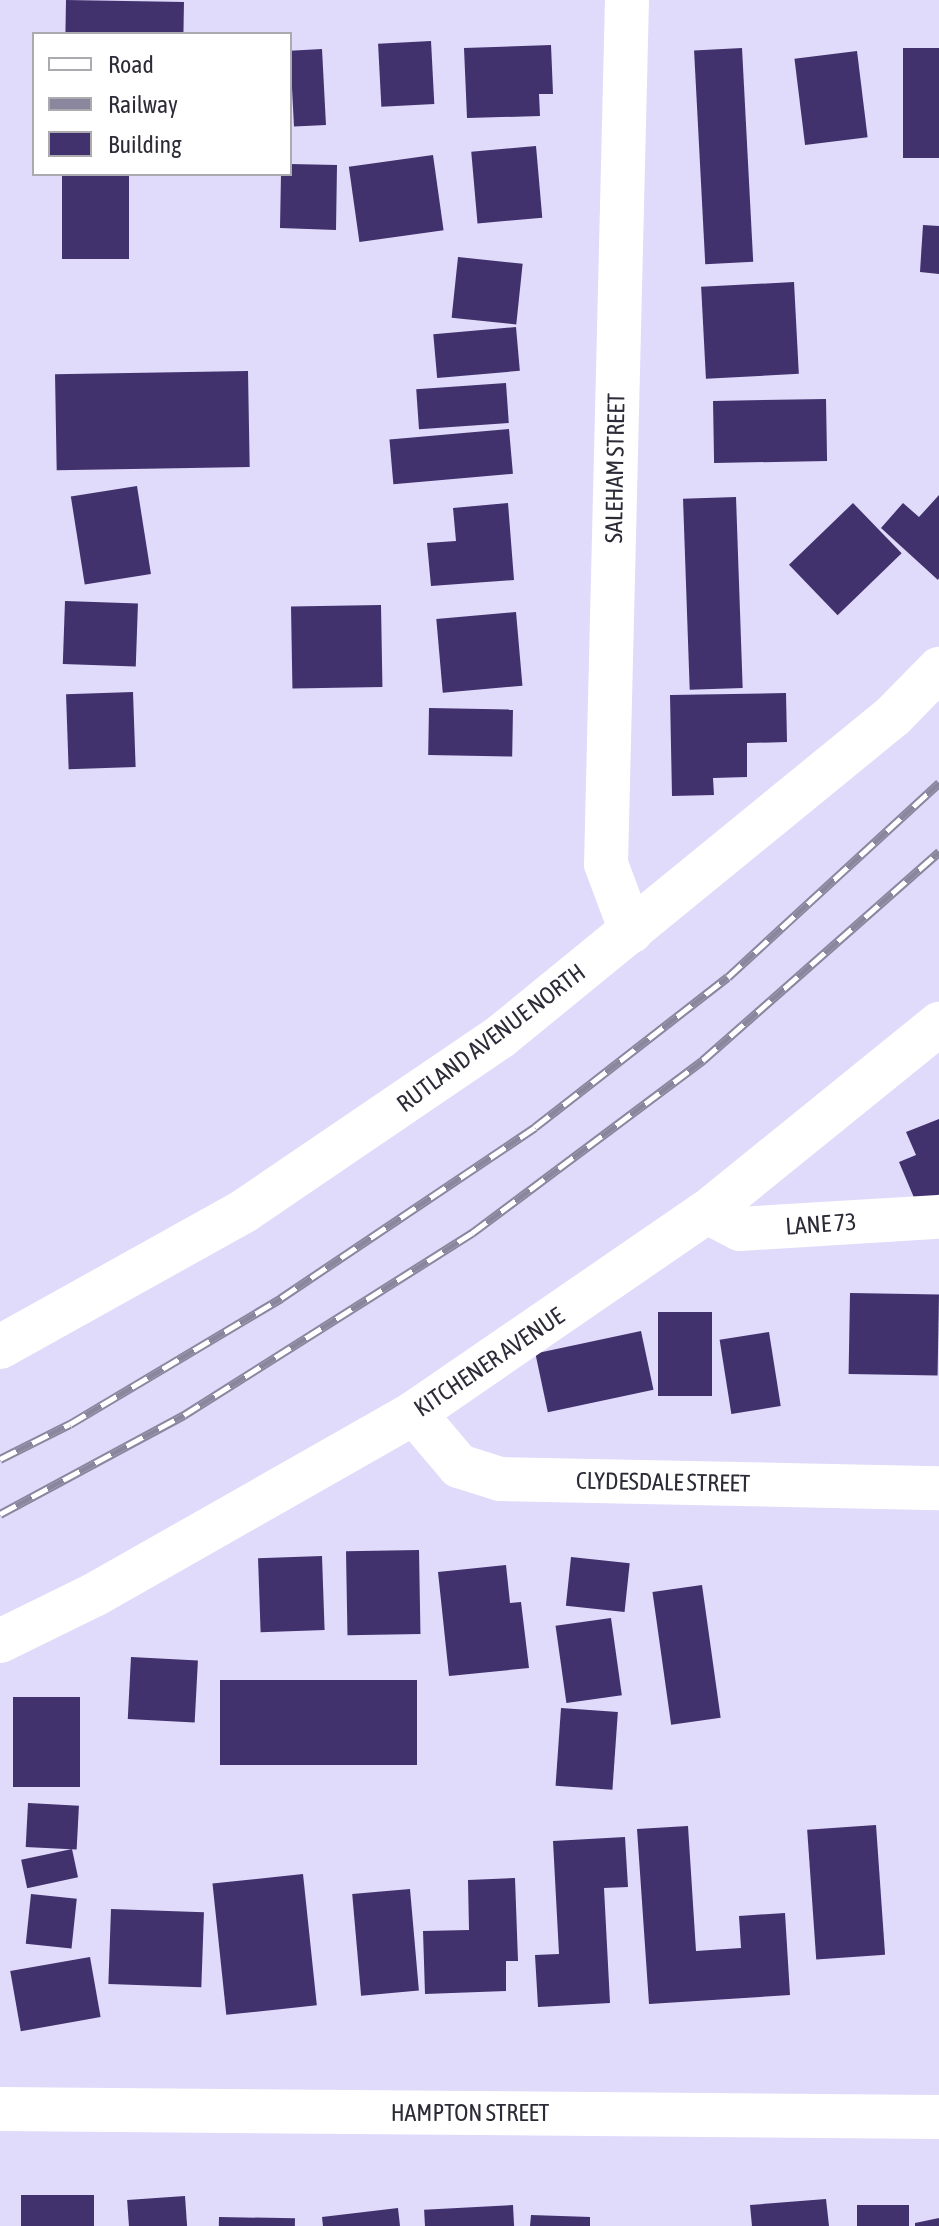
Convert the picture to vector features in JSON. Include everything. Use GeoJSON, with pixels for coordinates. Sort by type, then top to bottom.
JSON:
{"type":"FeatureCollection","features":[{"type":"Feature","properties":{"kind":"street","name":"SALEHAM STREET"},"geometry":{"type":"LineString","coordinates":[[627,0],[606,864],[631,931]]}},
{"type":"Feature","properties":{"kind":"street","name":"RUTLAND AVENUE NORTH"},"geometry":{"type":"LineString","coordinates":[[0,1347],[231,1219],[341,1148],[500,1037],[893,716],[939,669]]}},
{"type":"Feature","properties":{"kind":"street","name":"KITCHENER AVENUE"},"geometry":{"type":"LineString","coordinates":[[0,1641],[94,1595],[414,1413],[707,1212],[939,1024]]}},
{"type":"Feature","properties":{"kind":"street","name":"LANE 73"},"geometry":{"type":"LineString","coordinates":[[707,1212],[740,1229],[939,1217]]}},
{"type":"Feature","properties":{"kind":"street","name":"CLYDESDALE STREET"},"geometry":{"type":"LineString","coordinates":[[414,1413],[459,1466],[500,1479],[939,1488]]}},
{"type":"Feature","properties":{"kind":"street","name":"HAMPTON STREET"},"geometry":{"type":"LineString","coordinates":[[0,2109],[939,2117]]}},
{"type":"Feature","properties":{"kind":"building"},"geometry":{"type":"Polygon","coordinates":[[[66,0],[184,2],[183,32],[65,32],[66,0]]]}},
{"type":"Feature","properties":{"kind":"building"},"geometry":{"type":"Polygon","coordinates":[[[431,41],[434,104],[381,107],[378,44],[431,41]]]}},
{"type":"Feature","properties":{"kind":"building"},"geometry":{"type":"Polygon","coordinates":[[[551,45],[553,94],[539,94],[540,116],[467,118],[464,48],[551,45]]]}},
{"type":"Feature","properties":{"kind":"building"},"geometry":{"type":"Polygon","coordinates":[[[742,48],[753,262],[705,264],[694,51],[742,48]]]}},
{"type":"Feature","properties":{"kind":"building"},"geometry":{"type":"Polygon","coordinates":[[[903,48],[939,48],[939,158],[903,158],[903,48]]]}},
{"type":"Feature","properties":{"kind":"building"},"geometry":{"type":"Polygon","coordinates":[[[322,49],[326,125],[294,127],[292,51],[322,49]]]}},
{"type":"Feature","properties":{"kind":"building"},"geometry":{"type":"Polygon","coordinates":[[[857,51],[868,137],[805,145],[794,59],[857,51]]]}},
{"type":"Feature","properties":{"kind":"building"},"geometry":{"type":"Polygon","coordinates":[[[536,146],[542,218],[478,223],[471,152],[536,146]]]}},
{"type":"Feature","properties":{"kind":"building"},"geometry":{"type":"Polygon","coordinates":[[[433,155],[444,230],[359,242],[349,167],[433,155]]]}},
{"type":"Feature","properties":{"kind":"building"},"geometry":{"type":"Polygon","coordinates":[[[292,164],[337,165],[336,230],[280,228],[281,176],[292,176],[292,164]]]}},
{"type":"Feature","properties":{"kind":"building"},"geometry":{"type":"Polygon","coordinates":[[[62,176],[129,176],[129,259],[62,259],[62,176]]]}},
{"type":"Feature","properties":{"kind":"building"},"geometry":{"type":"Polygon","coordinates":[[[923,225],[939,226],[939,274],[920,272],[923,225]]]}},
{"type":"Feature","properties":{"kind":"building"},"geometry":{"type":"Polygon","coordinates":[[[458,257],[523,264],[516,324],[452,318],[458,257]]]}},
{"type":"Feature","properties":{"kind":"building"},"geometry":{"type":"Polygon","coordinates":[[[794,282],[799,374],[706,379],[701,287],[794,282]]]}},
{"type":"Feature","properties":{"kind":"building"},"geometry":{"type":"Polygon","coordinates":[[[516,327],[520,371],[437,378],[433,334],[516,327]]]}},
{"type":"Feature","properties":{"kind":"building"},"geometry":{"type":"Polygon","coordinates":[[[248,371],[250,467],[57,470],[55,374],[248,371]]]}},
{"type":"Feature","properties":{"kind":"building"},"geometry":{"type":"Polygon","coordinates":[[[506,383],[509,423],[419,429],[416,389],[506,383]]]}},
{"type":"Feature","properties":{"kind":"building"},"geometry":{"type":"Polygon","coordinates":[[[826,399],[827,461],[714,463],[713,401],[826,399]]]}},
{"type":"Feature","properties":{"kind":"building"},"geometry":{"type":"Polygon","coordinates":[[[509,429],[513,474],[393,484],[389,439],[509,429]]]}},
{"type":"Feature","properties":{"kind":"building"},"geometry":{"type":"Polygon","coordinates":[[[137,486],[151,574],[85,584],[71,496],[137,486]]]}},
{"type":"Feature","properties":{"kind":"building"},"geometry":{"type":"Polygon","coordinates":[[[939,495],[938,580],[881,528],[903,503],[919,517],[939,495]]]}},
{"type":"Feature","properties":{"kind":"building"},"geometry":{"type":"Polygon","coordinates":[[[736,497],[743,688],[690,690],[683,499],[736,497]]]}},
{"type":"Feature","properties":{"kind":"building"},"geometry":{"type":"Polygon","coordinates":[[[508,503],[514,580],[431,586],[427,543],[456,541],[453,508],[508,503]]]}},
{"type":"Feature","properties":{"kind":"building"},"geometry":{"type":"Polygon","coordinates":[[[853,503],[902,553],[838,615],[789,565],[853,503]]]}},
{"type":"Feature","properties":{"kind":"building"},"geometry":{"type":"Polygon","coordinates":[[[65,601],[138,604],[136,667],[63,664],[65,601]]]}},
{"type":"Feature","properties":{"kind":"building"},"geometry":{"type":"Polygon","coordinates":[[[381,605],[382,687],[292,689],[291,607],[381,605]]]}},
{"type":"Feature","properties":{"kind":"building"},"geometry":{"type":"Polygon","coordinates":[[[516,612],[522,686],[443,693],[436,619],[516,612]]]}},
{"type":"Feature","properties":{"kind":"building"},"geometry":{"type":"Polygon","coordinates":[[[133,692],[136,767],[69,769],[66,694],[133,692]]]}},
{"type":"Feature","properties":{"kind":"building"},"geometry":{"type":"Polygon","coordinates":[[[786,693],[787,742],[747,743],[747,777],[713,778],[714,795],[672,796],[670,695],[786,693]]]}},
{"type":"Feature","properties":{"kind":"building"},"geometry":{"type":"Polygon","coordinates":[[[429,708],[513,709],[512,756],[428,755],[429,708]]]}},
{"type":"Feature","properties":{"kind":"building"},"geometry":{"type":"Polygon","coordinates":[[[939,1119],[939,1205],[920,1212],[899,1162],[916,1155],[906,1132],[939,1119]]]}},
{"type":"Feature","properties":{"kind":"building"},"geometry":{"type":"Polygon","coordinates":[[[850,1293],[939,1295],[938,1376],[849,1374],[850,1293]]]}},
{"type":"Feature","properties":{"kind":"building"},"geometry":{"type":"Polygon","coordinates":[[[658,1312],[712,1312],[712,1396],[658,1396],[658,1312]]]}},
{"type":"Feature","properties":{"kind":"building"},"geometry":{"type":"Polygon","coordinates":[[[641,1331],[653,1390],[548,1412],[535,1353],[641,1331]]]}},
{"type":"Feature","properties":{"kind":"building"},"geometry":{"type":"Polygon","coordinates":[[[769,1332],[781,1406],[731,1414],[720,1340],[769,1332]]]}},
{"type":"Feature","properties":{"kind":"building"},"geometry":{"type":"Polygon","coordinates":[[[419,1550],[420,1634],[347,1635],[346,1551],[419,1550]]]}},
{"type":"Feature","properties":{"kind":"building"},"geometry":{"type":"Polygon","coordinates":[[[322,1556],[325,1630],[261,1632],[258,1558],[322,1556]]]}},
{"type":"Feature","properties":{"kind":"building"},"geometry":{"type":"Polygon","coordinates":[[[571,1557],[630,1563],[625,1612],[566,1606],[571,1557]]]}},
{"type":"Feature","properties":{"kind":"building"},"geometry":{"type":"Polygon","coordinates":[[[506,1565],[510,1603],[521,1602],[529,1668],[449,1676],[438,1572],[506,1565]]]}},
{"type":"Feature","properties":{"kind":"building"},"geometry":{"type":"Polygon","coordinates":[[[702,1585],[721,1718],[671,1725],[652,1592],[702,1585]]]}},
{"type":"Feature","properties":{"kind":"building"},"geometry":{"type":"Polygon","coordinates":[[[611,1618],[622,1695],[566,1703],[556,1626],[611,1618]]]}},
{"type":"Feature","properties":{"kind":"building"},"geometry":{"type":"Polygon","coordinates":[[[131,1657],[198,1661],[195,1722],[128,1719],[131,1657]]]}},
{"type":"Feature","properties":{"kind":"building"},"geometry":{"type":"Polygon","coordinates":[[[220,1680],[417,1680],[417,1765],[220,1765],[220,1680]]]}},
{"type":"Feature","properties":{"kind":"building"},"geometry":{"type":"Polygon","coordinates":[[[13,1697],[80,1697],[80,1787],[13,1787],[13,1697]]]}},
{"type":"Feature","properties":{"kind":"building"},"geometry":{"type":"Polygon","coordinates":[[[561,1708],[618,1712],[612,1790],[556,1786],[561,1708]]]}},
{"type":"Feature","properties":{"kind":"building"},"geometry":{"type":"Polygon","coordinates":[[[28,1803],[79,1806],[77,1850],[26,1847],[28,1803]]]}},
{"type":"Feature","properties":{"kind":"building"},"geometry":{"type":"Polygon","coordinates":[[[876,1825],[885,1955],[816,1959],[807,1830],[876,1825]]]}},
{"type":"Feature","properties":{"kind":"building"},"geometry":{"type":"Polygon","coordinates":[[[688,1826],[696,1951],[741,1948],[739,1916],[785,1913],[790,1995],[649,2004],[637,1829],[688,1826]]]}},
{"type":"Feature","properties":{"kind":"building"},"geometry":{"type":"Polygon","coordinates":[[[625,1837],[628,1887],[604,1888],[610,2003],[538,2007],[535,1955],[559,1954],[553,1841],[625,1837]]]}},
{"type":"Feature","properties":{"kind":"building"},"geometry":{"type":"Polygon","coordinates":[[[72,1849],[78,1877],[27,1888],[21,1860],[72,1849]]]}},
{"type":"Feature","properties":{"kind":"building"},"geometry":{"type":"Polygon","coordinates":[[[303,1874],[317,2005],[226,2015],[212,1884],[303,1874]]]}},
{"type":"Feature","properties":{"kind":"building"},"geometry":{"type":"Polygon","coordinates":[[[515,1878],[518,1961],[506,1961],[506,1991],[425,1994],[423,1931],[469,1930],[468,1880],[515,1878]]]}},
{"type":"Feature","properties":{"kind":"building"},"geometry":{"type":"Polygon","coordinates":[[[410,1889],[419,1991],[361,1996],[352,1894],[410,1889]]]}},
{"type":"Feature","properties":{"kind":"building"},"geometry":{"type":"Polygon","coordinates":[[[31,1894],[77,1899],[72,1949],[26,1944],[31,1894]]]}},
{"type":"Feature","properties":{"kind":"building"},"geometry":{"type":"Polygon","coordinates":[[[111,1909],[204,1912],[201,1987],[108,1984],[111,1909]]]}},
{"type":"Feature","properties":{"kind":"building"},"geometry":{"type":"Polygon","coordinates":[[[90,1957],[101,2017],[21,2031],[10,1971],[90,1957]]]}},
{"type":"Feature","properties":{"kind":"building"},"geometry":{"type":"Polygon","coordinates":[[[21,2195],[94,2195],[94,2226],[21,2226],[21,2195]]]}},
{"type":"Feature","properties":{"kind":"building"},"geometry":{"type":"Polygon","coordinates":[[[185,2196],[187,2226],[129,2226],[127,2200],[185,2196]]]}},
{"type":"Feature","properties":{"kind":"building"},"geometry":{"type":"Polygon","coordinates":[[[826,2199],[829,2226],[752,2226],[750,2205],[826,2199]]]}},
{"type":"Feature","properties":{"kind":"building"},"geometry":{"type":"Polygon","coordinates":[[[513,2205],[514,2226],[425,2226],[424,2210],[513,2205]]]}},
{"type":"Feature","properties":{"kind":"building"},"geometry":{"type":"Polygon","coordinates":[[[857,2205],[909,2205],[909,2226],[857,2226],[857,2205]]]}},
{"type":"Feature","properties":{"kind":"building"},"geometry":{"type":"Polygon","coordinates":[[[398,2208],[400,2226],[323,2226],[322,2217],[398,2208]]]}},
{"type":"Feature","properties":{"kind":"building"},"geometry":{"type":"Polygon","coordinates":[[[531,2215],[590,2217],[590,2226],[530,2226],[531,2215]]]}},
{"type":"Feature","properties":{"kind":"building"},"geometry":{"type":"Polygon","coordinates":[[[219,2217],[295,2218],[295,2226],[219,2226],[219,2217]]]}},
{"type":"Feature","properties":{"kind":"building"},"geometry":{"type":"Polygon","coordinates":[[[939,2218],[939,2226],[915,2226],[915,2223],[939,2218]]]}},
{"type":"Feature","properties":{"kind":"railway"},"geometry":{"type":"LineString","coordinates":[[0,1459],[70,1424],[281,1298],[535,1127],[728,977],[939,783]]}},
{"type":"Feature","properties":{"kind":"railway"},"geometry":{"type":"LineString","coordinates":[[0,1514],[184,1415],[472,1233],[703,1060],[939,852]]}}]}
